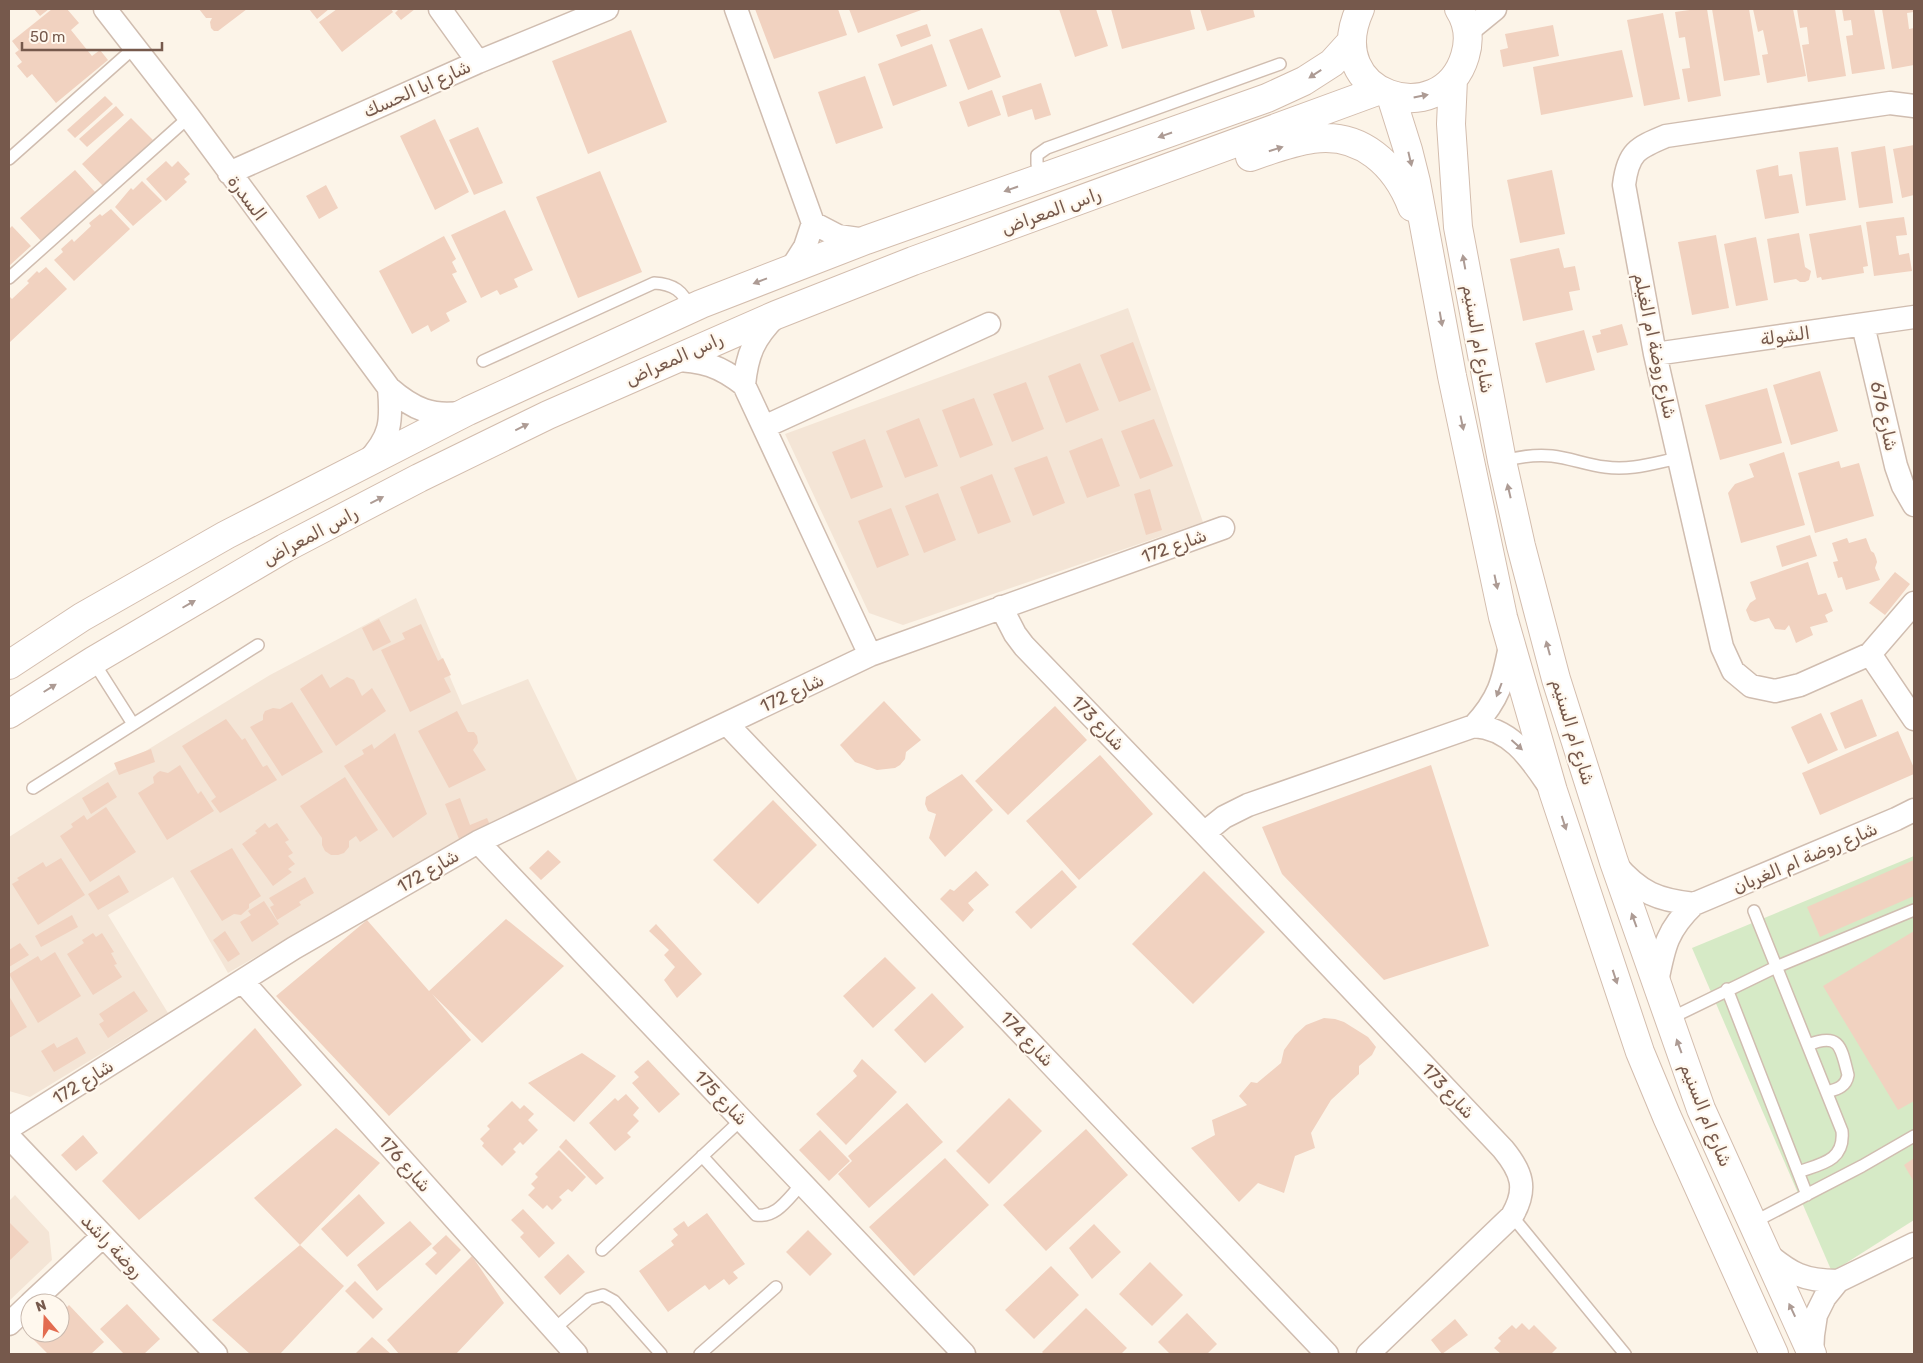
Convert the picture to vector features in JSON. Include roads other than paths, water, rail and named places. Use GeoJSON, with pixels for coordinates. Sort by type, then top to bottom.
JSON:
{"type":"FeatureCollection","features":[{"type":"Feature","properties":{"kind":"main road"},"geometry":{"type":"LineString","coordinates":[[1360,9],[1353,24],[1351,42],[1353,56],[1359,70],[1368,82],[1385,93],[1408,98],[1425,96],[1440,90],[1453,79],[1463,65],[1468,48],[1463,20]]}},
{"type":"Feature","properties":{"kind":"main road","name":"راس المعراض"},"geometry":{"type":"LineString","coordinates":[[9,665],[82,616],[209,544],[468,411],[690,309],[791,269],[866,240],[1267,98],[1304,81],[1332,63],[1351,42]]}},
{"type":"Feature","properties":{"kind":"main road","name":"شارع ام السنيم"},"geometry":{"type":"LineString","coordinates":[[1453,79],[1451,132],[1458,227],[1502,461],[1521,546],[1556,679],[1614,862],[1701,1109],[1812,1354]]}},
{"type":"Feature","properties":{"kind":"main road","name":"راس المعراض"},"geometry":{"type":"LineString","coordinates":[[9,714],[93,661],[285,548],[418,478],[548,415],[776,315],[913,261],[1385,93]]}},
{"type":"Feature","properties":{"kind":"main road","name":"شارع ام السنيم"},"geometry":{"type":"LineString","coordinates":[[1385,93],[1408,150],[1430,254],[1452,376],[1510,646],[1553,791],[1640,1052],[1767,1346]]}},
{"type":"Feature","properties":{"kind":"main road"},"geometry":{"type":"LineString","coordinates":[[1045,214],[1130,201],[1279,148],[1312,139],[1343,139],[1360,145],[1379,157],[1394,174],[1407,196],[1430,254]]}},
{"type":"Feature","properties":{"kind":"street","name":"السدرة"},"geometry":{"type":"LineString","coordinates":[[105,9],[189,117],[389,388],[403,400],[418,409],[434,413],[452,414],[468,411]]}},
{"type":"Feature","properties":{"kind":"street"},"geometry":{"type":"LineString","coordinates":[[440,9],[478,62]]}},
{"type":"Feature","properties":{"kind":"street","name":"شارع ابا الحسك"},"geometry":{"type":"LineString","coordinates":[[229,173],[478,62],[607,9]]}},
{"type":"Feature","properties":{"kind":"street"},"geometry":{"type":"LineString","coordinates":[[736,9],[813,223],[805,247],[791,269]]}},
{"type":"Feature","properties":{"kind":"street"},"geometry":{"type":"LineString","coordinates":[[1463,20],[1495,9]]}},
{"type":"Feature","properties":{"kind":"street","name":"شارع روضة ام الغيلم"},"geometry":{"type":"LineString","coordinates":[[1914,106],[1890,103],[1666,136],[1646,144],[1632,155],[1626,168],[1624,185],[1655,354],[1722,648],[1733,670],[1751,686],[1775,691],[1800,685],[1870,654],[1914,603]]}},
{"type":"Feature","properties":{"kind":"street"},"geometry":{"type":"LineString","coordinates":[[813,223],[838,236],[866,240]]}},
{"type":"Feature","properties":{"kind":"street"},"geometry":{"type":"LineString","coordinates":[[744,385],[746,365],[752,346],[762,329],[776,315]]}},
{"type":"Feature","properties":{"kind":"street","name":"الشولة"},"geometry":{"type":"LineString","coordinates":[[1655,354],[1914,317]]}},
{"type":"Feature","properties":{"kind":"street"},"geometry":{"type":"LineString","coordinates":[[764,427],[989,324]]}},
{"type":"Feature","properties":{"kind":"street","name":"شارع 676"},"geometry":{"type":"LineString","coordinates":[[1863,325],[1896,466],[1903,486],[1914,505]]}},
{"type":"Feature","properties":{"kind":"street"},"geometry":{"type":"LineString","coordinates":[[670,360],[688,360],[709,364],[728,372],[744,385],[870,655]]}},
{"type":"Feature","properties":{"kind":"street"},"geometry":{"type":"LineString","coordinates":[[366,462],[380,448],[389,430],[391,410],[389,388]]}},
{"type":"Feature","properties":{"kind":"street","name":"شارع 172"},"geometry":{"type":"LineString","coordinates":[[9,1128],[243,982],[294,948],[478,842],[870,655],[1223,528]]}},
{"type":"Feature","properties":{"kind":"street","name":"شارع 173"},"geometry":{"type":"LineString","coordinates":[[1001,607],[1015,634],[1024,646],[1204,833],[1511,1158],[1518,1169],[1521,1181],[1521,1194],[1518,1206],[1512,1216],[1369,1354]]}},
{"type":"Feature","properties":{"kind":"street"},"geometry":{"type":"LineString","coordinates":[[1474,726],[1495,700],[1501,686],[1510,646]]}},
{"type":"Feature","properties":{"kind":"street"},"geometry":{"type":"LineString","coordinates":[[1870,654],[1914,719]]}},
{"type":"Feature","properties":{"kind":"street","name":"شارع 174"},"geometry":{"type":"LineString","coordinates":[[726,724],[1327,1354]]}},
{"type":"Feature","properties":{"kind":"street"},"geometry":{"type":"LineString","coordinates":[[1204,833],[1224,817],[1248,805],[1474,726],[1493,729],[1514,742],[1534,763],[1553,791]]}},
{"type":"Feature","properties":{"kind":"street","name":"شارع روضة ام الغربان"},"geometry":{"type":"LineString","coordinates":[[1656,982],[1663,950],[1670,933],[1681,917],[1694,904],[1914,810]]}},
{"type":"Feature","properties":{"kind":"street","name":"شارع 175"},"geometry":{"type":"LineString","coordinates":[[478,842],[964,1354]]}},
{"type":"Feature","properties":{"kind":"street"},"geometry":{"type":"LineString","coordinates":[[1614,862],[1628,879],[1647,893],[1670,901],[1694,904]]}},
{"type":"Feature","properties":{"kind":"street","name":"شارع 176"},"geometry":{"type":"LineString","coordinates":[[243,982],[553,1330],[568,1352]]}},
{"type":"Feature","properties":{"kind":"street","name":"روضة راشد"},"geometry":{"type":"LineString","coordinates":[[9,1137],[216,1354]]}},
{"type":"Feature","properties":{"kind":"street"},"geometry":{"type":"LineString","coordinates":[[43,1293],[103,1236]]}},
{"type":"Feature","properties":{"kind":"street"},"geometry":{"type":"LineString","coordinates":[[1812,1354],[1816,1315],[1825,1297],[1838,1281],[1914,1244]]}},
{"type":"Feature","properties":{"kind":"street"},"geometry":{"type":"LineString","coordinates":[[1765,1252],[1781,1266],[1798,1276],[1818,1281],[1838,1281]]}},
{"type":"Feature","properties":{"kind":"street"},"geometry":{"type":"LineString","coordinates":[[9,1324],[20,1314]]}},
{"type":"Feature","properties":{"kind":"lane"},"geometry":{"type":"LineString","coordinates":[[9,159],[135,48]]}},
{"type":"Feature","properties":{"kind":"lane"},"geometry":{"type":"LineString","coordinates":[[1046,177],[1037,164],[1036,155],[1047,148],[1280,64]]}},
{"type":"Feature","properties":{"kind":"lane"},"geometry":{"type":"LineString","coordinates":[[9,278],[189,117]]}},
{"type":"Feature","properties":{"kind":"lane"},"geometry":{"type":"LineString","coordinates":[[483,361],[654,283],[674,286],[681,292],[690,309]]}},
{"type":"Feature","properties":{"kind":"lane"},"geometry":{"type":"LineString","coordinates":[[1502,461],[1524,456],[1552,456],[1593,465],[1634,468],[1679,458]]}},
{"type":"Feature","properties":{"kind":"lane"},"geometry":{"type":"LineString","coordinates":[[33,788],[258,646]]}},
{"type":"Feature","properties":{"kind":"lane"},"geometry":{"type":"LineString","coordinates":[[93,661],[133,724]]}},
{"type":"Feature","properties":{"kind":"lane"},"geometry":{"type":"LineString","coordinates":[[1669,1019],[1727,989],[1776,967],[1914,910]]}},
{"type":"Feature","properties":{"kind":"lane"},"geometry":{"type":"LineString","coordinates":[[1754,911],[1842,1131],[1841,1146],[1832,1159],[1798,1172]]}},
{"type":"Feature","properties":{"kind":"lane"},"geometry":{"type":"LineString","coordinates":[[1727,989],[1807,1195]]}},
{"type":"Feature","properties":{"kind":"lane"},"geometry":{"type":"LineString","coordinates":[[1808,1045],[1821,1040],[1830,1040],[1838,1045],[1848,1079],[1843,1086],[1827,1092]]}},
{"type":"Feature","properties":{"kind":"lane"},"geometry":{"type":"LineString","coordinates":[[602,1250],[741,1120]]}},
{"type":"Feature","properties":{"kind":"lane"},"geometry":{"type":"LineString","coordinates":[[1752,1223],[1914,1136]]}},
{"type":"Feature","properties":{"kind":"lane"},"geometry":{"type":"LineString","coordinates":[[702,1156],[756,1215],[764,1216],[775,1212],[802,1184]]}},
{"type":"Feature","properties":{"kind":"lane"},"geometry":{"type":"LineString","coordinates":[[1512,1216],[1625,1354]]}},
{"type":"Feature","properties":{"kind":"lane"},"geometry":{"type":"LineString","coordinates":[[700,1354],[776,1287]]}},
{"type":"Feature","properties":{"kind":"lane"},"geometry":{"type":"LineString","coordinates":[[553,1330],[589,1299],[603,1295],[614,1301],[661,1354]]}}]}
